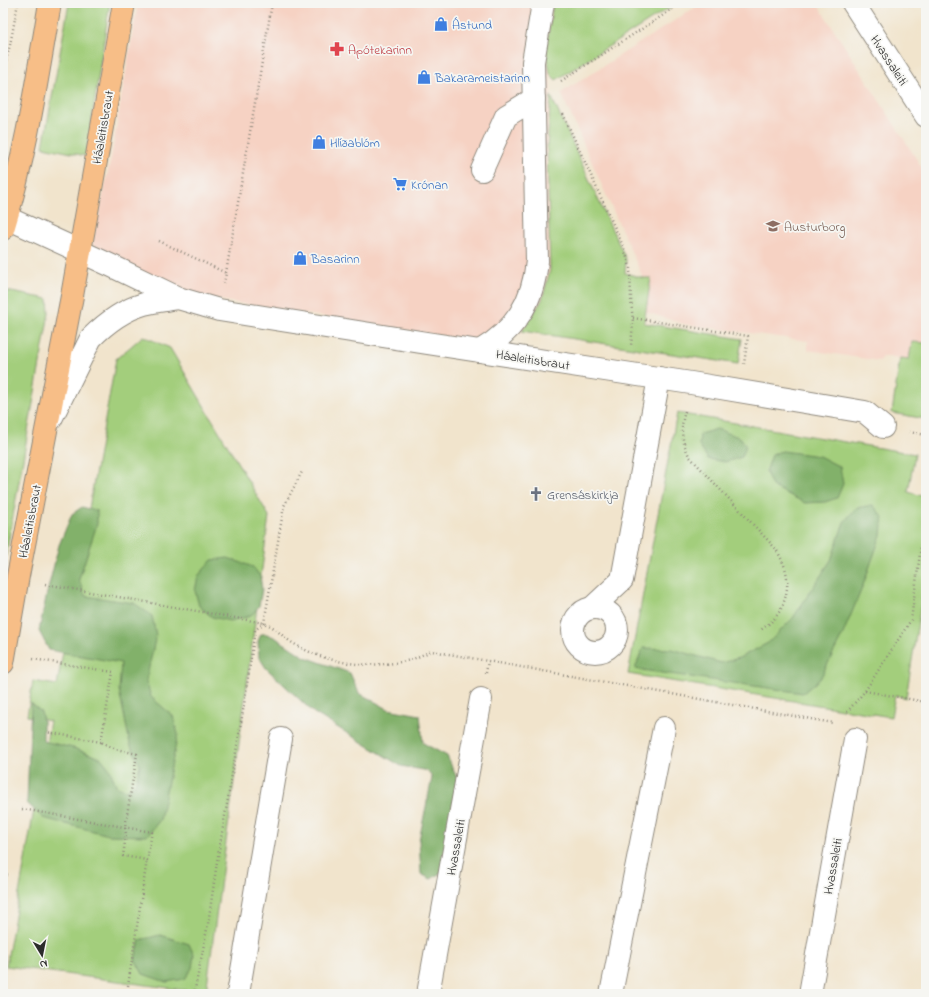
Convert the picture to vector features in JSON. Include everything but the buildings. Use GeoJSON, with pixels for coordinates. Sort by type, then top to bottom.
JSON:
{"type":"FeatureCollection","features":[{"type":"Feature","properties":{"kind":"main road","name":"Háaleitisbraut"},"geometry":{"type":"LineString","coordinates":[[4,221],[15,189],[22,156],[50,3]]}},
{"type":"Feature","properties":{"kind":"main road","name":"Háaleitisbraut"},"geometry":{"type":"LineString","coordinates":[[3,663],[18,576],[80,251],[124,3]]}},
{"type":"Feature","properties":{"kind":"street"},"geometry":{"type":"LineString","coordinates":[[480,351],[500,338],[514,324],[532,290],[536,276],[533,62],[543,3]]}},
{"type":"Feature","properties":{"kind":"street","name":"Hvassaleiti"},"geometry":{"type":"LineString","coordinates":[[853,3],[926,116]]}},
{"type":"Feature","properties":{"kind":"street"},"geometry":{"type":"LineString","coordinates":[[482,170],[506,116],[534,99]]}},
{"type":"Feature","properties":{"kind":"street","name":"Háaleitisbraut"},"geometry":{"type":"LineString","coordinates":[[4,221],[80,251],[178,298],[220,310],[740,390],[865,412],[883,427]]}},
{"type":"Feature","properties":{"kind":"street","name":"Háaleitisbraut"},"geometry":{"type":"LineString","coordinates":[[47,427],[91,338],[101,328],[127,310],[144,304],[178,298]]}},
{"type":"Feature","properties":{"kind":"street"},"geometry":{"type":"LineString","coordinates":[[592,608],[622,580],[659,378]]}},
{"type":"Feature","properties":{"kind":"street","name":"Hvassaleiti"},"geometry":{"type":"LineString","coordinates":[[428,994],[481,699]]}},
{"type":"Feature","properties":{"kind":"street"},"geometry":{"type":"LineString","coordinates":[[612,994],[664,728]]}},
{"type":"Feature","properties":{"kind":"street"},"geometry":{"type":"LineString","coordinates":[[238,994],[281,739]]}},
{"type":"Feature","properties":{"kind":"street","name":"Hvassaleiti"},"geometry":{"type":"LineString","coordinates":[[810,994],[855,739]]}},
{"type":"Feature","properties":{"kind":"path"},"geometry":{"type":"LineString","coordinates":[[3,72],[18,3]]}},
{"type":"Feature","properties":{"kind":"path"},"geometry":{"type":"LineString","coordinates":[[223,288],[272,3]]}},
{"type":"Feature","properties":{"kind":"path"},"geometry":{"type":"LineString","coordinates":[[534,99],[682,3]]}},
{"type":"Feature","properties":{"kind":"path"},"geometry":{"type":"LineString","coordinates":[[561,108],[624,248],[630,267],[633,318],[631,351],[627,373]]}},
{"type":"Feature","properties":{"kind":"path"},"geometry":{"type":"LineString","coordinates":[[159,241],[226,273]]}},
{"type":"Feature","properties":{"kind":"path"},"geometry":{"type":"LineString","coordinates":[[633,318],[748,336],[747,351],[740,390]]}},
{"type":"Feature","properties":{"kind":"path"},"geometry":{"type":"LineString","coordinates":[[691,383],[682,424],[682,439],[688,456],[776,549],[787,573],[785,599],[780,611],[771,622],[761,630]]}},
{"type":"Feature","properties":{"kind":"path"},"geometry":{"type":"LineString","coordinates":[[194,994],[208,924],[255,630],[264,623],[284,506],[303,470]]}},
{"type":"Feature","properties":{"kind":"path"},"geometry":{"type":"LineString","coordinates":[[846,713],[865,691],[910,620],[926,509]]}},
{"type":"Feature","properties":{"kind":"path"},"geometry":{"type":"LineString","coordinates":[[45,584],[264,623],[273,627],[290,642],[311,653],[333,660],[356,664],[382,665],[407,660],[432,651],[837,724]]}},
{"type":"Feature","properties":{"kind":"path"},"geometry":{"type":"LineString","coordinates":[[30,659],[113,672],[101,742]]}},
{"type":"Feature","properties":{"kind":"path"},"geometry":{"type":"LineString","coordinates":[[865,691],[926,702]]}},
{"type":"Feature","properties":{"kind":"path"},"geometry":{"type":"LineString","coordinates":[[46,732],[101,742],[116,749],[137,754],[125,827],[126,835],[123,856],[147,860]]}},
{"type":"Feature","properties":{"kind":"path"},"geometry":{"type":"LineString","coordinates":[[22,809],[152,832],[128,986]]}},
{"type":"Feature","properties":{"kind":"path"},"geometry":{"type":"LineString","coordinates":[[3,874],[10,875]]}},
{"type":"Feature","properties":{"kind":"shaded area"},"geometry":{"type":"Polygon","coordinates":[[[138,3],[553,3],[546,48],[550,74],[551,96],[547,146],[550,270],[542,300],[522,331],[498,345],[188,295],[90,256],[111,158],[138,3]]]}},
{"type":"Feature","properties":{"kind":"shaded area","name":"Austurborg"},"geometry":{"type":"Polygon","coordinates":[[[702,3],[817,3],[926,174],[926,343],[912,342],[909,359],[882,356],[880,361],[808,350],[808,341],[684,324],[646,312],[651,278],[643,278],[561,93],[702,3]]]}},
{"type":"Feature","properties":{"kind":"green space"},"geometry":{"type":"Polygon","coordinates":[[[69,3],[110,3],[86,156],[43,147],[69,3]]]}},
{"type":"Feature","properties":{"kind":"green space"},"geometry":{"type":"Polygon","coordinates":[[[553,3],[677,3],[556,80],[550,74],[546,48],[553,3]]]}},
{"type":"Feature","properties":{"kind":"green space"},"geometry":{"type":"Polygon","coordinates":[[[551,96],[626,259],[625,273],[643,278],[651,278],[644,323],[742,339],[738,364],[522,331],[542,300],[550,270],[547,146],[551,96]]]}},
{"type":"Feature","properties":{"kind":"green space"},"geometry":{"type":"Polygon","coordinates":[[[6,291],[48,299],[49,313],[3,572],[3,299],[6,291]]]}},
{"type":"Feature","properties":{"kind":"green space"},"geometry":{"type":"Polygon","coordinates":[[[143,336],[170,348],[269,516],[206,993],[6,966],[50,721],[27,716],[33,681],[57,685],[116,359],[143,336]]]}},
{"type":"Feature","properties":{"kind":"green space"},"geometry":{"type":"Polygon","coordinates":[[[912,342],[926,343],[926,419],[892,413],[900,358],[909,359],[912,342]]]}},
{"type":"Feature","properties":{"kind":"green space"},"geometry":{"type":"Polygon","coordinates":[[[677,413],[915,454],[908,492],[926,497],[926,572],[906,698],[895,695],[891,717],[628,674],[677,413]]]}},
{"type":"Feature","properties":{"kind":"green space"},"geometry":{"type":"Polygon","coordinates":[[[717,429],[741,438],[746,447],[742,457],[725,462],[708,459],[699,446],[700,434],[717,429]]]}},
{"type":"Feature","properties":{"kind":"green space"},"geometry":{"type":"Polygon","coordinates":[[[782,451],[819,456],[840,467],[843,484],[837,498],[825,502],[805,503],[772,486],[766,472],[772,455],[782,451]]]}},
{"type":"Feature","properties":{"kind":"green space"},"geometry":{"type":"Polygon","coordinates":[[[873,505],[883,517],[881,535],[862,588],[843,634],[820,679],[803,693],[635,669],[643,648],[672,649],[721,663],[739,658],[768,643],[793,618],[831,560],[844,522],[856,508],[873,505]]]}},
{"type":"Feature","properties":{"kind":"green space"},"geometry":{"type":"Polygon","coordinates":[[[82,507],[97,511],[97,524],[79,579],[85,596],[134,603],[152,616],[156,635],[146,681],[151,697],[173,716],[178,734],[160,820],[147,836],[109,835],[43,818],[27,803],[31,703],[41,712],[43,721],[43,741],[73,748],[101,758],[109,768],[117,787],[125,790],[135,785],[140,765],[130,744],[119,690],[121,663],[49,650],[39,631],[59,545],[72,514],[82,507]]]}},
{"type":"Feature","properties":{"kind":"green space"},"geometry":{"type":"Polygon","coordinates":[[[228,558],[253,567],[260,576],[262,589],[259,606],[251,616],[230,621],[212,617],[199,606],[195,591],[198,576],[212,560],[228,558]]]}},
{"type":"Feature","properties":{"kind":"green space"},"geometry":{"type":"Polygon","coordinates":[[[261,634],[267,634],[276,638],[305,657],[350,673],[359,693],[388,709],[420,715],[423,743],[447,756],[457,778],[442,872],[431,879],[421,874],[419,840],[432,778],[428,771],[401,766],[314,713],[266,668],[259,657],[258,641],[261,634]]]}},
{"type":"Feature","properties":{"kind":"green space"},"geometry":{"type":"Polygon","coordinates":[[[160,935],[189,944],[194,955],[192,968],[185,979],[166,982],[143,974],[135,959],[140,940],[160,935]]]}},
{"type":"Feature","properties":{"kind":"place","name":"Ástund"},"geometry":{"type":"Point","coordinates":[441,24]}},
{"type":"Feature","properties":{"kind":"place","name":"Apótekarinn"},"geometry":{"type":"Point","coordinates":[337,49]}},
{"type":"Feature","properties":{"kind":"place","name":"Bakarameistarinn"},"geometry":{"type":"Point","coordinates":[424,77]}},
{"type":"Feature","properties":{"kind":"place","name":"Hlíðablóm"},"geometry":{"type":"Point","coordinates":[319,142]}},
{"type":"Feature","properties":{"kind":"place","name":"Krónan"},"geometry":{"type":"Point","coordinates":[400,184]}},
{"type":"Feature","properties":{"kind":"place","name":"Austurborg"},"geometry":{"type":"Point","coordinates":[773,226]}},
{"type":"Feature","properties":{"kind":"place","name":"Basarinn"},"geometry":{"type":"Point","coordinates":[300,258]}},
{"type":"Feature","properties":{"kind":"place","name":"Grensáskirkja"},"geometry":{"type":"Point","coordinates":[536,494]}}]}
